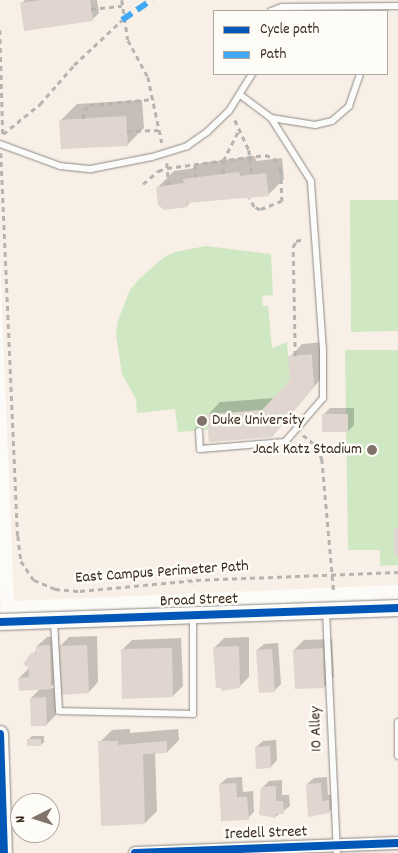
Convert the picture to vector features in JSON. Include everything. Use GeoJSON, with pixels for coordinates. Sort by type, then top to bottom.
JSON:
{"type":"FeatureCollection","features":[{"type":"Feature","properties":{"kind":"street","name":"Broad Street"},"geometry":{"type":"LineString","coordinates":[[0,622],[398,608]]}},
{"type":"Feature","properties":{"kind":"street"},"geometry":{"type":"LineString","coordinates":[[0,734],[4,853]]}},
{"type":"Feature","properties":{"kind":"street","name":"Iredell Street"},"geometry":{"type":"LineString","coordinates":[[135,853],[337,849],[398,843]]}},
{"type":"Feature","properties":{"kind":"lane"},"geometry":{"type":"LineString","coordinates":[[274,10],[282,7],[315,4],[348,3],[360,9],[398,6]]}},
{"type":"Feature","properties":{"kind":"lane"},"geometry":{"type":"LineString","coordinates":[[1,144],[60,166],[92,169],[166,153],[187,146],[229,111],[251,75]]}},
{"type":"Feature","properties":{"kind":"lane"},"geometry":{"type":"LineString","coordinates":[[271,118],[315,126],[332,121],[349,106],[360,75]]}},
{"type":"Feature","properties":{"kind":"lane"},"geometry":{"type":"LineString","coordinates":[[199,431],[200,449],[284,442],[323,398],[324,350],[316,238],[309,174],[271,118],[240,95]]}},
{"type":"Feature","properties":{"kind":"lane","name":"10 Alley"},"geometry":{"type":"LineString","coordinates":[[326,611],[337,849]]}},
{"type":"Feature","properties":{"kind":"lane"},"geometry":{"type":"LineString","coordinates":[[54,620],[57,708],[64,712],[193,714],[193,615]]}},
{"type":"Feature","properties":{"kind":"lane"},"geometry":{"type":"LineString","coordinates":[[398,722],[398,756]]}},
{"type":"Feature","properties":{"kind":"path"},"geometry":{"type":"LineString","coordinates":[[122,0],[122,20],[128,40],[148,77],[154,99],[158,130],[166,153],[170,186]]}},
{"type":"Feature","properties":{"kind":"path"},"geometry":{"type":"LineString","coordinates":[[91,9],[122,6]]}},
{"type":"Feature","properties":{"kind":"path"},"geometry":{"type":"LineString","coordinates":[[3,134],[40,104],[74,65],[122,20]]}},
{"type":"Feature","properties":{"kind":"path"},"geometry":{"type":"LineString","coordinates":[[83,119],[84,110],[90,105],[154,99]]}},
{"type":"Feature","properties":{"kind":"path"},"geometry":{"type":"LineString","coordinates":[[229,111],[247,142],[252,175]]}},
{"type":"Feature","properties":{"kind":"path"},"geometry":{"type":"LineString","coordinates":[[127,131],[158,130]]}},
{"type":"Feature","properties":{"kind":"path"},"geometry":{"type":"LineString","coordinates":[[223,174],[223,161],[239,130]]}},
{"type":"Feature","properties":{"kind":"path"},"geometry":{"type":"LineString","coordinates":[[143,184],[158,171],[167,168],[265,155],[278,161],[284,193],[279,204],[266,209],[254,208],[250,198]]}},
{"type":"Feature","properties":{"kind":"path"},"geometry":{"type":"LineString","coordinates":[[195,165],[196,177]]}},
{"type":"Feature","properties":{"kind":"path"},"geometry":{"type":"LineString","coordinates":[[295,356],[292,247],[296,241],[316,238]]}},
{"type":"Feature","properties":{"kind":"path"},"geometry":{"type":"LineString","coordinates":[[296,428],[318,447],[322,459],[334,593]]}},
{"type":"Feature","properties":{"kind":"shaded area","name":"Duke University"},"geometry":{"type":"Polygon","coordinates":[[[0,0],[398,0],[398,585],[14,601],[0,257],[0,0]]]}},
{"type":"Feature","properties":{"kind":"shaded area"},"geometry":{"type":"Polygon","coordinates":[[[0,587],[1,624],[398,615],[398,853],[0,853],[0,587]]]}},
{"type":"Feature","properties":{"kind":"green space"},"geometry":{"type":"Polygon","coordinates":[[[350,200],[398,200],[398,331],[351,332],[350,200]]]}},
{"type":"Feature","properties":{"kind":"green space"},"geometry":{"type":"Polygon","coordinates":[[[206,246],[271,254],[273,295],[262,296],[263,306],[268,306],[272,348],[287,342],[288,356],[312,354],[314,387],[272,437],[209,442],[208,430],[178,432],[175,409],[137,413],[136,399],[122,374],[116,334],[118,320],[130,290],[139,279],[163,258],[175,252],[206,246]]]}},
{"type":"Feature","properties":{"kind":"green space","name":"Jack Katz Stadium"},"geometry":{"type":"Polygon","coordinates":[[[345,350],[398,350],[398,565],[380,566],[380,550],[348,550],[345,350]]]}},
{"type":"Feature","properties":{"kind":"building"},"geometry":{"type":"Polygon","coordinates":[[[41,0],[90,0],[93,21],[24,31],[20,3],[41,0]]]}},
{"type":"Feature","properties":{"kind":"building"},"geometry":{"type":"Polygon","coordinates":[[[126,116],[128,146],[61,149],[59,120],[126,116]]]}},
{"type":"Feature","properties":{"kind":"building"},"geometry":{"type":"Polygon","coordinates":[[[239,172],[240,176],[266,173],[269,196],[187,203],[188,207],[164,210],[158,205],[156,187],[184,183],[183,179],[239,172]]]}},
{"type":"Feature","properties":{"kind":"building"},"geometry":{"type":"Polygon","coordinates":[[[312,354],[314,387],[272,437],[209,442],[207,414],[262,410],[290,380],[288,356],[312,354]]]}},
{"type":"Feature","properties":{"kind":"building"},"geometry":{"type":"Polygon","coordinates":[[[322,414],[348,414],[348,432],[322,432],[322,414]]]}},
{"type":"Feature","properties":{"kind":"building"},"geometry":{"type":"Polygon","coordinates":[[[394,528],[398,528],[398,555],[394,555],[394,528]]]}},
{"type":"Feature","properties":{"kind":"building"},"geometry":{"type":"Polygon","coordinates":[[[50,645],[51,689],[19,691],[18,678],[29,677],[29,668],[23,664],[32,652],[36,655],[36,646],[50,645]]]}},
{"type":"Feature","properties":{"kind":"building"},"geometry":{"type":"Polygon","coordinates":[[[87,645],[89,693],[60,695],[58,646],[87,645]]]}},
{"type":"Feature","properties":{"kind":"building"},"geometry":{"type":"Polygon","coordinates":[[[239,646],[240,688],[221,691],[221,688],[216,688],[213,647],[239,646]]]}},
{"type":"Feature","properties":{"kind":"building"},"geometry":{"type":"Polygon","coordinates":[[[172,648],[173,697],[122,699],[121,649],[172,648]]]}},
{"type":"Feature","properties":{"kind":"building"},"geometry":{"type":"Polygon","coordinates":[[[323,648],[324,688],[295,689],[293,650],[323,648]]]}},
{"type":"Feature","properties":{"kind":"building"},"geometry":{"type":"Polygon","coordinates":[[[272,649],[275,692],[259,693],[256,650],[272,649]]]}},
{"type":"Feature","properties":{"kind":"building"},"geometry":{"type":"Polygon","coordinates":[[[46,697],[47,726],[31,726],[30,698],[46,697]]]}},
{"type":"Feature","properties":{"kind":"building"},"geometry":{"type":"Polygon","coordinates":[[[27,739],[41,739],[41,746],[27,746],[27,739]]]}},
{"type":"Feature","properties":{"kind":"building"},"geometry":{"type":"Polygon","coordinates":[[[98,741],[118,741],[118,745],[167,741],[167,753],[143,754],[145,824],[101,826],[98,741]]]}},
{"type":"Feature","properties":{"kind":"building"},"geometry":{"type":"Polygon","coordinates":[[[270,746],[271,768],[256,769],[255,747],[270,746]]]}},
{"type":"Feature","properties":{"kind":"building"},"geometry":{"type":"Polygon","coordinates":[[[236,783],[237,797],[247,797],[249,820],[221,821],[219,784],[236,783]]]}},
{"type":"Feature","properties":{"kind":"building"},"geometry":{"type":"Polygon","coordinates":[[[321,783],[322,801],[329,800],[329,813],[308,817],[306,784],[321,783]]]}},
{"type":"Feature","properties":{"kind":"building"},"geometry":{"type":"Polygon","coordinates":[[[276,786],[276,801],[283,801],[284,814],[275,814],[276,818],[259,815],[261,787],[276,786]]]}},
{"type":"Feature","properties":{"kind":"marked path"},"geometry":{"type":"LineString","coordinates":[[122,20],[152,0]]}},
{"type":"Feature","properties":{"kind":"cycle path"},"geometry":{"type":"LineString","coordinates":[[0,622],[398,608]]}},
{"type":"Feature","properties":{"kind":"cycle path"},"geometry":{"type":"LineString","coordinates":[[0,734],[4,853]]}},
{"type":"Feature","properties":{"kind":"cycle path"},"geometry":{"type":"LineString","coordinates":[[135,853],[398,843]]}},
{"type":"Feature","properties":{"kind":"place","name":"Duke University"},"geometry":{"type":"Point","coordinates":[202,421]}},
{"type":"Feature","properties":{"kind":"place","name":"Jack Katz Stadium"},"geometry":{"type":"Point","coordinates":[372,450]}}]}
